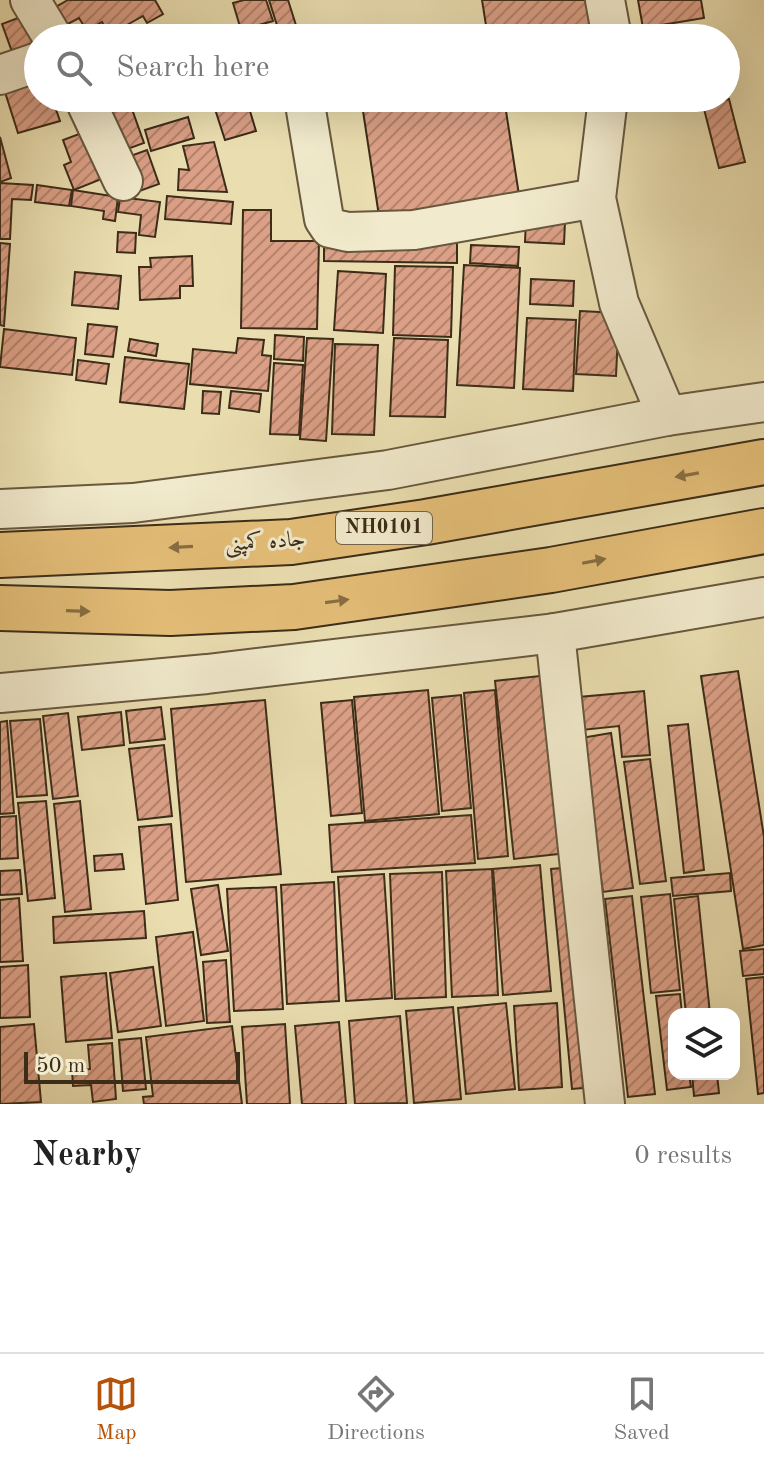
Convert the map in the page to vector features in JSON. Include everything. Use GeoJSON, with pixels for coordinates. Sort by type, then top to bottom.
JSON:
{"type":"FeatureCollection","features":[{"type":"Feature","properties":{"kind":"highway","name":"جاده کمپنی"},"geometry":{"type":"LineString","coordinates":[[0,555],[291,542],[426,522],[764,462]]}},
{"type":"Feature","properties":{"kind":"highway"},"geometry":{"type":"LineString","coordinates":[[0,608],[170,613],[294,607],[551,570],[764,531]]}},
{"type":"Feature","properties":{"kind":"street"},"geometry":{"type":"LineString","coordinates":[[30,0],[45,24]]}},
{"type":"Feature","properties":{"kind":"street"},"geometry":{"type":"LineString","coordinates":[[605,0],[609,24]]}},
{"type":"Feature","properties":{"kind":"street"},"geometry":{"type":"LineString","coordinates":[[0,75],[24,67]]}},
{"type":"Feature","properties":{"kind":"street"},"geometry":{"type":"LineString","coordinates":[[91,112],[123,181]]}},
{"type":"Feature","properties":{"kind":"street"},"geometry":{"type":"LineString","coordinates":[[306,112],[324,219],[330,228],[348,232],[414,230],[596,198]]}},
{"type":"Feature","properties":{"kind":"street"},"geometry":{"type":"LineString","coordinates":[[606,112],[596,198],[619,303],[667,416]]}},
{"type":"Feature","properties":{"kind":"street"},"geometry":{"type":"LineString","coordinates":[[0,509],[133,503],[388,470],[667,416],[764,402]]}},
{"type":"Feature","properties":{"kind":"street"},"geometry":{"type":"LineString","coordinates":[[0,693],[222,672],[555,633],[764,597]]}},
{"type":"Feature","properties":{"kind":"street"},"geometry":{"type":"LineString","coordinates":[[555,633],[605,1104]]}},
{"type":"Feature","properties":{"kind":"building"},"geometry":{"type":"Polygon","coordinates":[[[68,0],[155,0],[163,14],[147,23],[143,16],[129,24],[83,24],[79,18],[63,24],[54,8],[68,0]]]}},
{"type":"Feature","properties":{"kind":"building"},"geometry":{"type":"Polygon","coordinates":[[[266,0],[273,21],[239,24],[233,3],[266,0]]]}},
{"type":"Feature","properties":{"kind":"building"},"geometry":{"type":"Polygon","coordinates":[[[269,0],[288,0],[296,24],[277,24],[269,0]]]}},
{"type":"Feature","properties":{"kind":"building"},"geometry":{"type":"Polygon","coordinates":[[[482,0],[594,0],[598,24],[486,24],[482,0]]]}},
{"type":"Feature","properties":{"kind":"building"},"geometry":{"type":"Polygon","coordinates":[[[638,0],[701,0],[704,18],[667,24],[642,24],[638,0]]]}},
{"type":"Feature","properties":{"kind":"building"},"geometry":{"type":"Polygon","coordinates":[[[31,13],[33,24],[24,24],[24,56],[15,60],[2,24],[31,13]]]}},
{"type":"Feature","properties":{"kind":"building"},"geometry":{"type":"Polygon","coordinates":[[[24,83],[24,112],[57,112],[60,121],[18,133],[4,89],[24,83]]]}},
{"type":"Feature","properties":{"kind":"building"},"geometry":{"type":"Polygon","coordinates":[[[107,112],[133,112],[144,143],[122,151],[107,112]]]}},
{"type":"Feature","properties":{"kind":"building"},"geometry":{"type":"Polygon","coordinates":[[[216,112],[250,112],[256,131],[225,140],[216,112]]]}},
{"type":"Feature","properties":{"kind":"building"},"geometry":{"type":"Polygon","coordinates":[[[363,112],[506,112],[519,195],[379,216],[363,112]]]}},
{"type":"Feature","properties":{"kind":"building"},"geometry":{"type":"Polygon","coordinates":[[[705,112],[732,112],[745,162],[719,168],[705,112]]]}},
{"type":"Feature","properties":{"kind":"building"},"geometry":{"type":"Polygon","coordinates":[[[188,117],[194,138],[151,151],[145,130],[188,117]]]}},
{"type":"Feature","properties":{"kind":"building"},"geometry":{"type":"Polygon","coordinates":[[[87,131],[104,178],[74,190],[64,165],[71,162],[63,140],[87,131]]]}},
{"type":"Feature","properties":{"kind":"building"},"geometry":{"type":"Polygon","coordinates":[[[0,137],[11,178],[0,182],[0,137]]]}},
{"type":"Feature","properties":{"kind":"building"},"geometry":{"type":"Polygon","coordinates":[[[214,142],[227,192],[178,190],[179,169],[189,170],[183,146],[214,142]]]}},
{"type":"Feature","properties":{"kind":"building"},"geometry":{"type":"Polygon","coordinates":[[[147,150],[159,184],[134,193],[122,159],[147,150]]]}},
{"type":"Feature","properties":{"kind":"building"},"geometry":{"type":"Polygon","coordinates":[[[0,183],[33,185],[31,200],[12,199],[10,239],[0,239],[0,183]]]}},
{"type":"Feature","properties":{"kind":"building"},"geometry":{"type":"Polygon","coordinates":[[[37,185],[72,190],[69,206],[35,202],[37,185]]]}},
{"type":"Feature","properties":{"kind":"building"},"geometry":{"type":"Polygon","coordinates":[[[73,190],[118,197],[115,221],[103,219],[104,211],[71,206],[73,190]]]}},
{"type":"Feature","properties":{"kind":"building"},"geometry":{"type":"Polygon","coordinates":[[[167,196],[233,202],[231,224],[165,219],[167,196]]]}},
{"type":"Feature","properties":{"kind":"building"},"geometry":{"type":"Polygon","coordinates":[[[120,197],[160,202],[155,237],[139,235],[141,215],[118,212],[120,197]]]}},
{"type":"Feature","properties":{"kind":"building"},"geometry":{"type":"Polygon","coordinates":[[[243,210],[271,210],[271,241],[319,241],[317,329],[241,328],[243,210]]]}},
{"type":"Feature","properties":{"kind":"building"},"geometry":{"type":"Polygon","coordinates":[[[526,220],[565,222],[564,244],[525,242],[526,220]]]}},
{"type":"Feature","properties":{"kind":"building"},"geometry":{"type":"Polygon","coordinates":[[[118,232],[136,233],[135,253],[117,252],[118,232]]]}},
{"type":"Feature","properties":{"kind":"building"},"geometry":{"type":"Polygon","coordinates":[[[324,241],[457,242],[457,263],[324,261],[324,241]]]}},
{"type":"Feature","properties":{"kind":"building"},"geometry":{"type":"Polygon","coordinates":[[[0,243],[10,244],[4,326],[0,325],[0,243]]]}},
{"type":"Feature","properties":{"kind":"building"},"geometry":{"type":"Polygon","coordinates":[[[471,245],[519,247],[518,266],[470,263],[471,245]]]}},
{"type":"Feature","properties":{"kind":"building"},"geometry":{"type":"Polygon","coordinates":[[[192,256],[193,286],[180,286],[180,298],[140,300],[139,267],[151,267],[150,258],[192,256]]]}},
{"type":"Feature","properties":{"kind":"building"},"geometry":{"type":"Polygon","coordinates":[[[464,265],[520,268],[514,388],[457,385],[464,265]]]}},
{"type":"Feature","properties":{"kind":"building"},"geometry":{"type":"Polygon","coordinates":[[[395,266],[453,267],[451,337],[393,335],[395,266]]]}},
{"type":"Feature","properties":{"kind":"building"},"geometry":{"type":"Polygon","coordinates":[[[338,271],[386,274],[383,333],[334,330],[338,271]]]}},
{"type":"Feature","properties":{"kind":"building"},"geometry":{"type":"Polygon","coordinates":[[[75,272],[121,276],[118,309],[72,305],[75,272]]]}},
{"type":"Feature","properties":{"kind":"building"},"geometry":{"type":"Polygon","coordinates":[[[531,279],[574,281],[573,306],[530,304],[531,279]]]}},
{"type":"Feature","properties":{"kind":"building"},"geometry":{"type":"Polygon","coordinates":[[[580,311],[619,313],[616,376],[576,374],[580,311]]]}},
{"type":"Feature","properties":{"kind":"building"},"geometry":{"type":"Polygon","coordinates":[[[527,318],[576,320],[573,391],[523,389],[527,318]]]}},
{"type":"Feature","properties":{"kind":"building"},"geometry":{"type":"Polygon","coordinates":[[[88,324],[117,327],[113,357],[85,354],[88,324]]]}},
{"type":"Feature","properties":{"kind":"building"},"geometry":{"type":"Polygon","coordinates":[[[4,329],[76,338],[72,375],[0,367],[4,329]]]}},
{"type":"Feature","properties":{"kind":"building"},"geometry":{"type":"Polygon","coordinates":[[[275,335],[304,337],[303,361],[274,359],[275,335]]]}},
{"type":"Feature","properties":{"kind":"building"},"geometry":{"type":"Polygon","coordinates":[[[238,338],[264,340],[262,355],[271,356],[268,391],[190,384],[193,349],[236,353],[238,338]]]}},
{"type":"Feature","properties":{"kind":"building"},"geometry":{"type":"Polygon","coordinates":[[[307,338],[333,339],[326,441],[300,439],[307,338]]]}},
{"type":"Feature","properties":{"kind":"building"},"geometry":{"type":"Polygon","coordinates":[[[394,338],[448,340],[445,417],[390,416],[394,338]]]}},
{"type":"Feature","properties":{"kind":"building"},"geometry":{"type":"Polygon","coordinates":[[[130,339],[158,344],[156,356],[128,351],[130,339]]]}},
{"type":"Feature","properties":{"kind":"building"},"geometry":{"type":"Polygon","coordinates":[[[335,344],[378,345],[374,435],[332,434],[335,344]]]}},
{"type":"Feature","properties":{"kind":"building"},"geometry":{"type":"Polygon","coordinates":[[[125,357],[189,364],[184,409],[120,402],[125,357]]]}},
{"type":"Feature","properties":{"kind":"building"},"geometry":{"type":"Polygon","coordinates":[[[78,360],[109,364],[106,384],[76,380],[78,360]]]}},
{"type":"Feature","properties":{"kind":"building"},"geometry":{"type":"Polygon","coordinates":[[[274,363],[303,365],[299,435],[270,434],[274,363]]]}},
{"type":"Feature","properties":{"kind":"building"},"geometry":{"type":"Polygon","coordinates":[[[203,391],[221,392],[219,414],[202,413],[203,391]]]}},
{"type":"Feature","properties":{"kind":"building"},"geometry":{"type":"Polygon","coordinates":[[[231,391],[261,394],[259,412],[229,408],[231,391]]]}},
{"type":"Feature","properties":{"kind":"building"},"geometry":{"type":"Polygon","coordinates":[[[738,671],[764,837],[764,945],[743,949],[701,676],[738,671]]]}},
{"type":"Feature","properties":{"kind":"building"},"geometry":{"type":"Polygon","coordinates":[[[558,674],[576,852],[514,859],[495,681],[558,674]]]}},
{"type":"Feature","properties":{"kind":"building"},"geometry":{"type":"Polygon","coordinates":[[[428,690],[439,814],[365,821],[354,697],[428,690]]]}},
{"type":"Feature","properties":{"kind":"building"},"geometry":{"type":"Polygon","coordinates":[[[495,690],[508,856],[478,859],[464,693],[495,690]]]}},
{"type":"Feature","properties":{"kind":"building"},"geometry":{"type":"Polygon","coordinates":[[[644,691],[650,755],[622,757],[619,726],[582,730],[579,697],[644,691]]]}},
{"type":"Feature","properties":{"kind":"building"},"geometry":{"type":"Polygon","coordinates":[[[461,695],[471,808],[442,811],[432,698],[461,695]]]}},
{"type":"Feature","properties":{"kind":"building"},"geometry":{"type":"Polygon","coordinates":[[[265,700],[281,874],[186,882],[171,709],[265,700]]]}},
{"type":"Feature","properties":{"kind":"building"},"geometry":{"type":"Polygon","coordinates":[[[352,700],[362,813],[331,816],[321,703],[352,700]]]}},
{"type":"Feature","properties":{"kind":"building"},"geometry":{"type":"Polygon","coordinates":[[[161,707],[165,739],[130,743],[126,711],[161,707]]]}},
{"type":"Feature","properties":{"kind":"building"},"geometry":{"type":"Polygon","coordinates":[[[121,712],[124,745],[82,750],[78,717],[121,712]]]}},
{"type":"Feature","properties":{"kind":"building"},"geometry":{"type":"Polygon","coordinates":[[[68,713],[78,796],[53,799],[43,716],[68,713]]]}},
{"type":"Feature","properties":{"kind":"building"},"geometry":{"type":"Polygon","coordinates":[[[40,719],[47,795],[17,797],[10,721],[40,719]]]}},
{"type":"Feature","properties":{"kind":"building"},"geometry":{"type":"Polygon","coordinates":[[[7,721],[14,813],[0,814],[0,722],[7,721]]]}},
{"type":"Feature","properties":{"kind":"building"},"geometry":{"type":"Polygon","coordinates":[[[688,724],[704,870],[684,873],[668,726],[688,724]]]}},
{"type":"Feature","properties":{"kind":"building"},"geometry":{"type":"Polygon","coordinates":[[[611,733],[633,888],[603,892],[581,738],[611,733]]]}},
{"type":"Feature","properties":{"kind":"building"},"geometry":{"type":"Polygon","coordinates":[[[164,745],[172,816],[138,820],[129,749],[164,745]]]}},
{"type":"Feature","properties":{"kind":"building"},"geometry":{"type":"Polygon","coordinates":[[[650,759],[666,881],[640,884],[624,762],[650,759]]]}},
{"type":"Feature","properties":{"kind":"building"},"geometry":{"type":"Polygon","coordinates":[[[46,801],[55,898],[28,901],[18,803],[46,801]]]}},
{"type":"Feature","properties":{"kind":"building"},"geometry":{"type":"Polygon","coordinates":[[[80,801],[91,909],[65,912],[54,804],[80,801]]]}},
{"type":"Feature","properties":{"kind":"building"},"geometry":{"type":"Polygon","coordinates":[[[471,815],[475,863],[332,872],[329,825],[471,815]]]}},
{"type":"Feature","properties":{"kind":"building"},"geometry":{"type":"Polygon","coordinates":[[[16,816],[18,858],[0,859],[0,817],[16,816]]]}},
{"type":"Feature","properties":{"kind":"building"},"geometry":{"type":"Polygon","coordinates":[[[171,824],[178,900],[146,904],[139,827],[171,824]]]}},
{"type":"Feature","properties":{"kind":"building"},"geometry":{"type":"Polygon","coordinates":[[[122,854],[124,869],[95,871],[94,856],[122,854]]]}},
{"type":"Feature","properties":{"kind":"building"},"geometry":{"type":"Polygon","coordinates":[[[540,865],[551,991],[503,995],[493,869],[540,865]]]}},
{"type":"Feature","properties":{"kind":"building"},"geometry":{"type":"Polygon","coordinates":[[[574,867],[595,1087],[572,1089],[551,869],[574,867]]]}},
{"type":"Feature","properties":{"kind":"building"},"geometry":{"type":"Polygon","coordinates":[[[492,869],[498,995],[452,997],[446,871],[492,869]]]}},
{"type":"Feature","properties":{"kind":"building"},"geometry":{"type":"Polygon","coordinates":[[[20,870],[22,894],[0,895],[0,871],[20,870]]]}},
{"type":"Feature","properties":{"kind":"building"},"geometry":{"type":"Polygon","coordinates":[[[442,872],[446,997],[395,999],[390,874],[442,872]]]}},
{"type":"Feature","properties":{"kind":"building"},"geometry":{"type":"Polygon","coordinates":[[[730,873],[731,891],[673,896],[671,878],[730,873]]]}},
{"type":"Feature","properties":{"kind":"building"},"geometry":{"type":"Polygon","coordinates":[[[384,874],[392,998],[346,1001],[338,877],[384,874]]]}},
{"type":"Feature","properties":{"kind":"building"},"geometry":{"type":"Polygon","coordinates":[[[334,882],[339,1001],[287,1004],[281,885],[334,882]]]}},
{"type":"Feature","properties":{"kind":"building"},"geometry":{"type":"Polygon","coordinates":[[[218,885],[228,951],[201,955],[191,889],[218,885]]]}},
{"type":"Feature","properties":{"kind":"building"},"geometry":{"type":"Polygon","coordinates":[[[276,887],[283,1009],[234,1011],[227,889],[276,887]]]}},
{"type":"Feature","properties":{"kind":"building"},"geometry":{"type":"Polygon","coordinates":[[[670,894],[680,990],[651,993],[641,897],[670,894]]]}},
{"type":"Feature","properties":{"kind":"building"},"geometry":{"type":"Polygon","coordinates":[[[632,896],[655,1094],[628,1097],[605,899],[632,896]]]}},
{"type":"Feature","properties":{"kind":"building"},"geometry":{"type":"Polygon","coordinates":[[[698,896],[709,1008],[685,1008],[674,899],[698,896]]]}},
{"type":"Feature","properties":{"kind":"building"},"geometry":{"type":"Polygon","coordinates":[[[19,898],[23,961],[0,962],[0,900],[19,898]]]}},
{"type":"Feature","properties":{"kind":"building"},"geometry":{"type":"Polygon","coordinates":[[[144,911],[146,938],[54,943],[53,917],[144,911]]]}},
{"type":"Feature","properties":{"kind":"building"},"geometry":{"type":"Polygon","coordinates":[[[193,932],[204,1021],[166,1026],[156,937],[193,932]]]}},
{"type":"Feature","properties":{"kind":"building"},"geometry":{"type":"Polygon","coordinates":[[[764,949],[764,974],[743,976],[740,951],[764,949]]]}},
{"type":"Feature","properties":{"kind":"building"},"geometry":{"type":"Polygon","coordinates":[[[226,960],[230,1022],[207,1023],[203,962],[226,960]]]}},
{"type":"Feature","properties":{"kind":"building"},"geometry":{"type":"Polygon","coordinates":[[[28,965],[30,1017],[0,1018],[0,967],[28,965]]]}},
{"type":"Feature","properties":{"kind":"building"},"geometry":{"type":"Polygon","coordinates":[[[153,967],[161,1026],[118,1032],[110,973],[153,967]]]}},
{"type":"Feature","properties":{"kind":"building"},"geometry":{"type":"Polygon","coordinates":[[[106,973],[112,1038],[66,1042],[61,977],[106,973]]]}},
{"type":"Feature","properties":{"kind":"building"},"geometry":{"type":"Polygon","coordinates":[[[764,977],[764,1093],[758,1094],[746,979],[764,977]]]}},
{"type":"Feature","properties":{"kind":"building"},"geometry":{"type":"Polygon","coordinates":[[[680,994],[681,1008],[668,1008],[668,1080],[690,1080],[691,1087],[667,1090],[656,996],[680,994]]]}},
{"type":"Feature","properties":{"kind":"building"},"geometry":{"type":"Polygon","coordinates":[[[506,1003],[515,1089],[466,1094],[458,1008],[506,1003]]]}},
{"type":"Feature","properties":{"kind":"building"},"geometry":{"type":"Polygon","coordinates":[[[557,1003],[562,1087],[519,1090],[514,1006],[557,1003]]]}},
{"type":"Feature","properties":{"kind":"building"},"geometry":{"type":"Polygon","coordinates":[[[453,1007],[461,1099],[414,1103],[406,1011],[453,1007]]]}},
{"type":"Feature","properties":{"kind":"building"},"geometry":{"type":"Polygon","coordinates":[[[400,1016],[407,1103],[355,1104],[349,1021],[400,1016]]]}},
{"type":"Feature","properties":{"kind":"building"},"geometry":{"type":"Polygon","coordinates":[[[339,1022],[346,1104],[302,1104],[295,1026],[339,1022]]]}},
{"type":"Feature","properties":{"kind":"building"},"geometry":{"type":"Polygon","coordinates":[[[34,1024],[41,1102],[0,1104],[0,1027],[34,1024]]]}},
{"type":"Feature","properties":{"kind":"building"},"geometry":{"type":"Polygon","coordinates":[[[285,1024],[290,1104],[247,1104],[242,1027],[285,1024]]]}},
{"type":"Feature","properties":{"kind":"building"},"geometry":{"type":"Polygon","coordinates":[[[232,1026],[242,1104],[144,1104],[143,1097],[153,1096],[146,1037],[232,1026]]]}},
{"type":"Feature","properties":{"kind":"building"},"geometry":{"type":"Polygon","coordinates":[[[141,1038],[146,1089],[123,1091],[119,1040],[141,1038]]]}},
{"type":"Feature","properties":{"kind":"building"},"geometry":{"type":"Polygon","coordinates":[[[112,1043],[116,1099],[93,1102],[91,1085],[73,1086],[72,1070],[90,1069],[88,1045],[112,1043]]]}},
{"type":"Feature","properties":{"kind":"building"},"geometry":{"type":"Polygon","coordinates":[[[693,1080],[718,1080],[719,1093],[694,1096],[693,1080]]]}}]}
